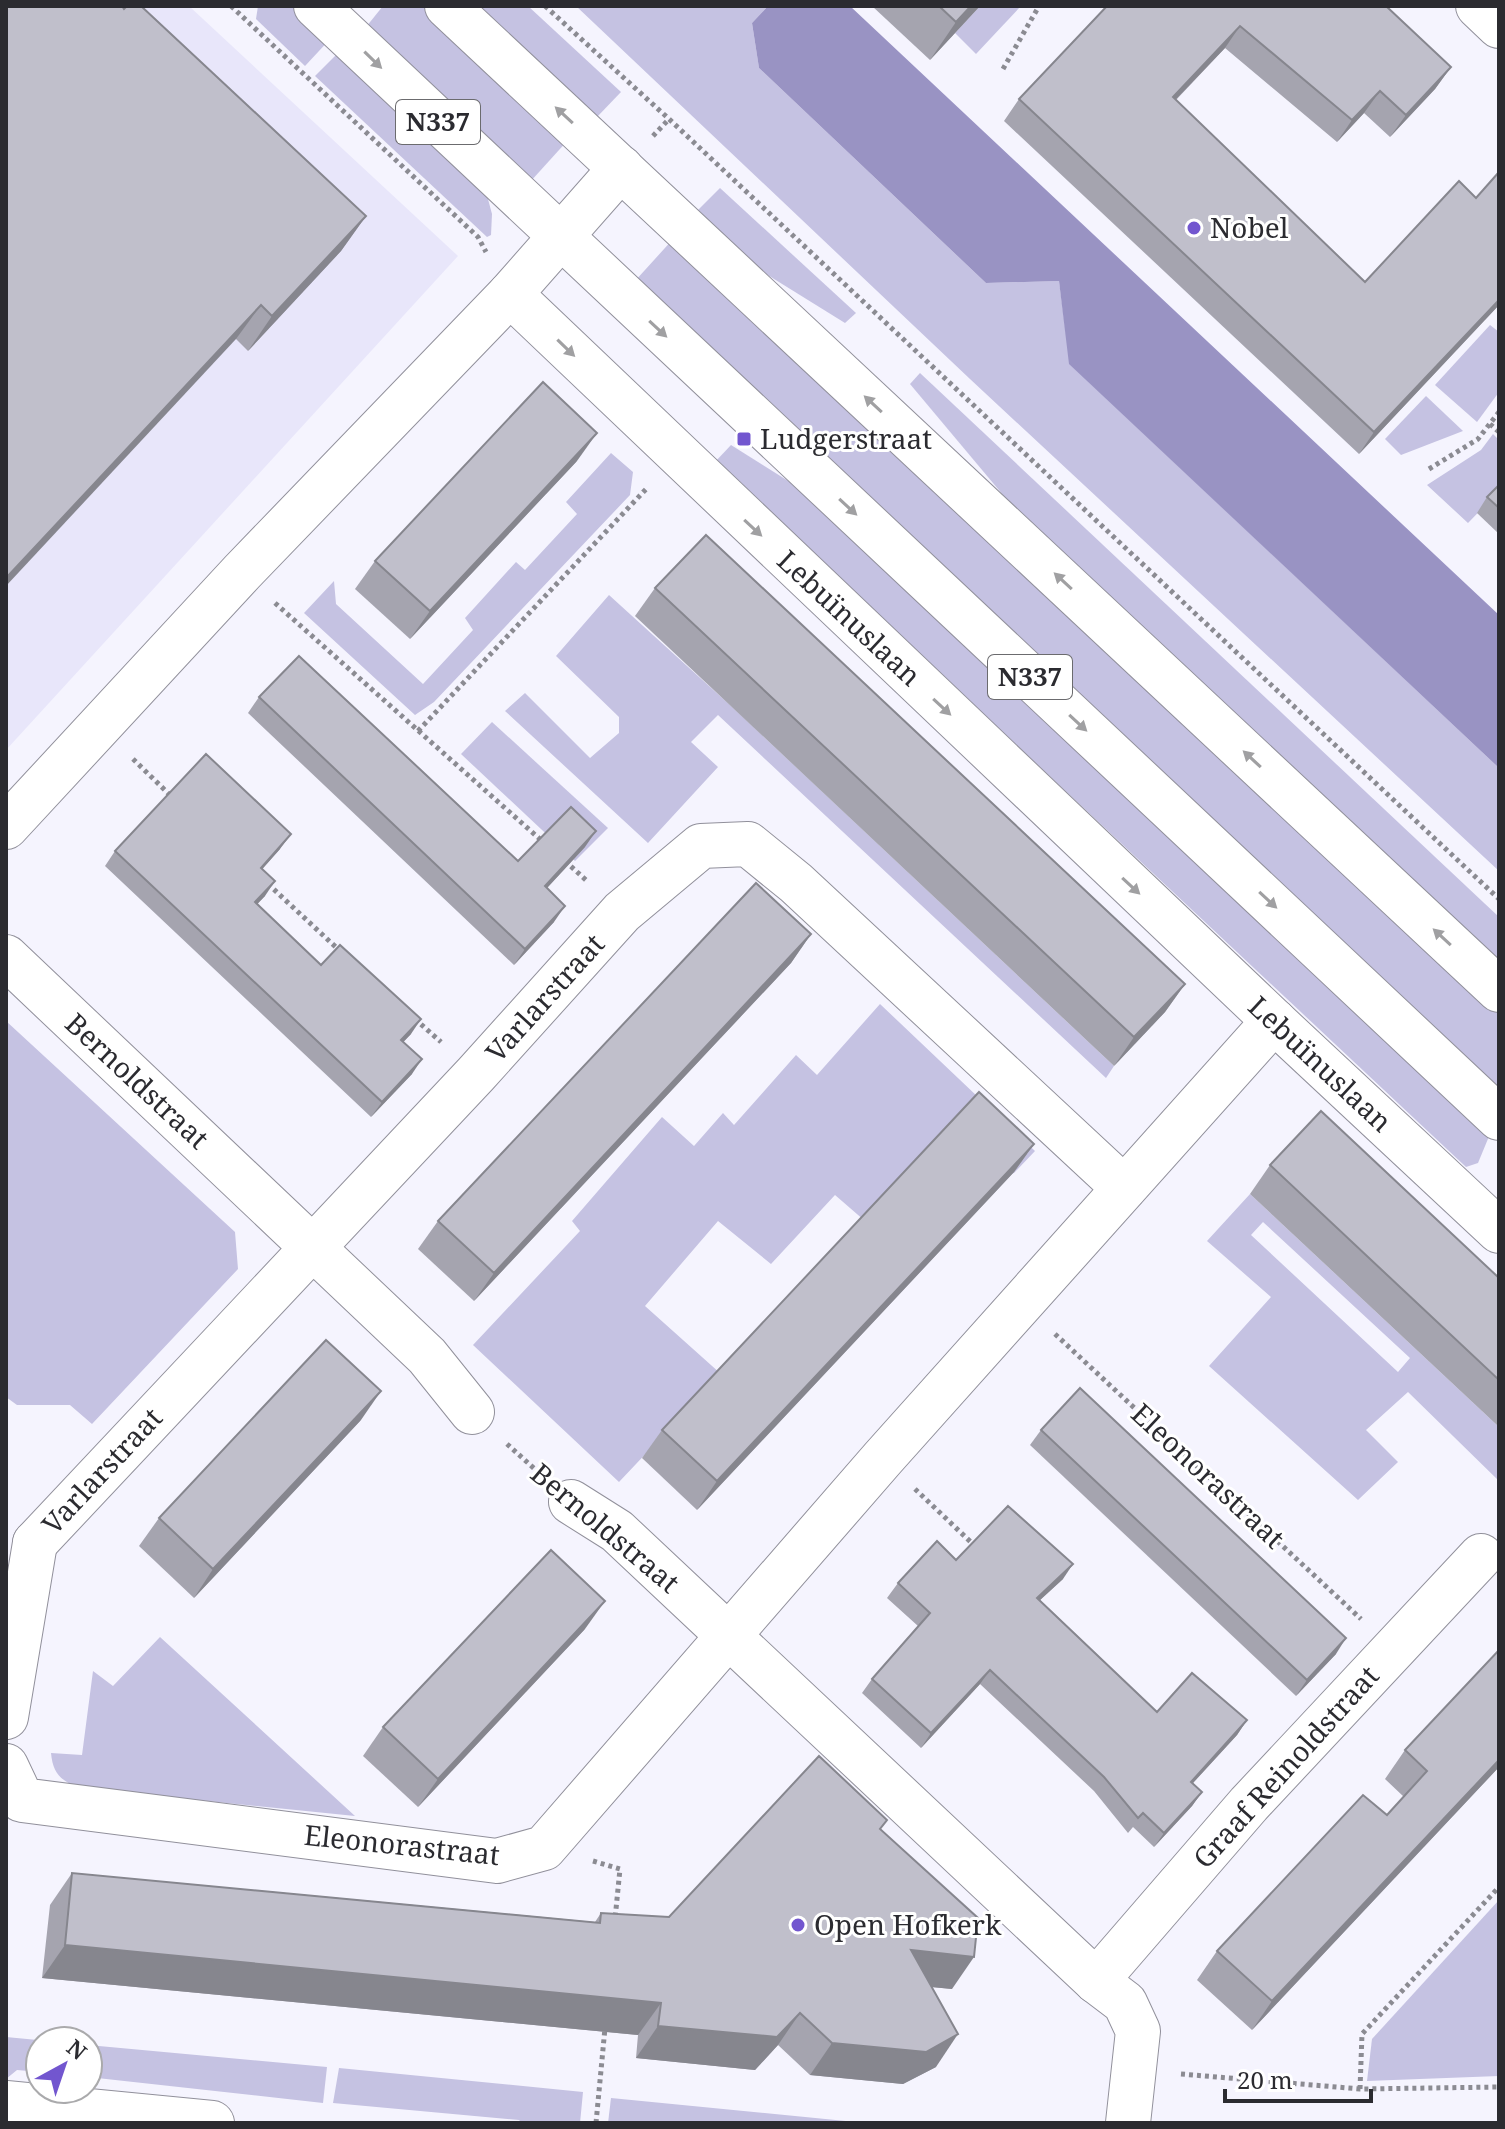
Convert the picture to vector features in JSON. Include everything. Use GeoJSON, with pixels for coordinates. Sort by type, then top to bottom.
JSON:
{"type":"FeatureCollection","features":[{"type":"Feature","properties":{"kind":"street","name":"N337"},"geometry":{"type":"LineString","coordinates":[[316,6],[1499,1118]]}},
{"type":"Feature","properties":{"kind":"street"},"geometry":{"type":"LineString","coordinates":[[447,6],[1499,990]]}},
{"type":"Feature","properties":{"kind":"street"},"geometry":{"type":"LineString","coordinates":[[1478,6],[1499,26]]}},
{"type":"Feature","properties":{"kind":"street"},"geometry":{"type":"LineString","coordinates":[[6,827],[101,728],[242,572],[510,294],[621,168]]}},
{"type":"Feature","properties":{"kind":"street","name":"Lebuïnuslaan"},"geometry":{"type":"LineString","coordinates":[[510,294],[1274,1021],[1494,1217]]}},
{"type":"Feature","properties":{"kind":"street","name":"Varlarstraat"},"geometry":{"type":"LineString","coordinates":[[20,1542],[312,1247],[476,1074],[622,912],[701,846],[748,844],[808,894],[1124,1188]]}},
{"type":"Feature","properties":{"kind":"street","name":"Bernoldstraat"},"geometry":{"type":"LineString","coordinates":[[6,957],[427,1356],[472,1412]]}},
{"type":"Feature","properties":{"kind":"street"},"geometry":{"type":"LineString","coordinates":[[544,1848],[883,1458],[1274,1021]]}},
{"type":"Feature","properties":{"kind":"street","name":"Bernoldstraat"},"geometry":{"type":"LineString","coordinates":[[571,1502],[617,1531],[1096,1981],[1125,2003],[1138,2031],[1128,2123]]}},
{"type":"Feature","properties":{"kind":"street"},"geometry":{"type":"LineString","coordinates":[[6,1717],[20,1542]]}},
{"type":"Feature","properties":{"kind":"street","name":"Graaf Reinoldstraat"},"geometry":{"type":"LineString","coordinates":[[1096,1981],[1249,1804],[1481,1556]]}},
{"type":"Feature","properties":{"kind":"street","name":"Eleonorastraat"},"geometry":{"type":"LineString","coordinates":[[6,1766],[22,1800],[497,1861],[544,1848]]}},
{"type":"Feature","properties":{"kind":"street"},"geometry":{"type":"LineString","coordinates":[[6,2103],[212,2123]]}},
{"type":"Feature","properties":{"kind":"path"},"geometry":{"type":"LineString","coordinates":[[545,6],[680,129],[1499,899]]}},
{"type":"Feature","properties":{"kind":"path"},"geometry":{"type":"LineString","coordinates":[[1003,69],[1039,6]]}},
{"type":"Feature","properties":{"kind":"path"},"geometry":{"type":"LineString","coordinates":[[236,7],[478,237],[510,294]]}},
{"type":"Feature","properties":{"kind":"path"},"geometry":{"type":"LineString","coordinates":[[1429,469],[1478,439],[1499,412]]}},
{"type":"Feature","properties":{"kind":"path"},"geometry":{"type":"LineString","coordinates":[[1490,424],[1499,432]]}},
{"type":"Feature","properties":{"kind":"path"},"geometry":{"type":"LineString","coordinates":[[418,731],[677,456]]}},
{"type":"Feature","properties":{"kind":"path"},"geometry":{"type":"LineString","coordinates":[[242,572],[543,842]]}},
{"type":"Feature","properties":{"kind":"path"},"geometry":{"type":"LineString","coordinates":[[101,728],[182,806]]}},
{"type":"Feature","properties":{"kind":"path"},"geometry":{"type":"LineString","coordinates":[[554,852],[622,912]]}},
{"type":"Feature","properties":{"kind":"path"},"geometry":{"type":"LineString","coordinates":[[264,881],[346,956]]}},
{"type":"Feature","properties":{"kind":"path"},"geometry":{"type":"LineString","coordinates":[[405,1010],[476,1074]]}},
{"type":"Feature","properties":{"kind":"path","name":"Eleonorastraat"},"geometry":{"type":"LineString","coordinates":[[1022,1303],[1394,1649]]}},
{"type":"Feature","properties":{"kind":"path","name":"Bernoldstraat"},"geometry":{"type":"LineString","coordinates":[[472,1412],[571,1502]]}},
{"type":"Feature","properties":{"kind":"path"},"geometry":{"type":"LineString","coordinates":[[883,1458],[986,1556]]}},
{"type":"Feature","properties":{"kind":"path"},"geometry":{"type":"LineString","coordinates":[[544,1848],[620,1869],[614,1930]]}},
{"type":"Feature","properties":{"kind":"path"},"geometry":{"type":"LineString","coordinates":[[1360,2089],[1362,2034],[1499,1887]]}},
{"type":"Feature","properties":{"kind":"path"},"geometry":{"type":"LineString","coordinates":[[596,2123],[605,2022]]}},
{"type":"Feature","properties":{"kind":"path"},"geometry":{"type":"LineString","coordinates":[[1134,2069],[1295,2086],[1360,2089],[1499,2087]]}},
{"type":"Feature","properties":{"kind":"shaded area"},"geometry":{"type":"Polygon","coordinates":[[[6,6],[189,6],[458,256],[6,750],[6,6]]]}},
{"type":"Feature","properties":{"kind":"shaded area"},"geometry":{"type":"Polygon","coordinates":[[[258,6],[297,6],[332,37],[305,66],[256,19],[258,6]]]}},
{"type":"Feature","properties":{"kind":"shaded area"},"geometry":{"type":"Polygon","coordinates":[[[383,6],[425,6],[569,139],[530,182],[366,27],[383,6]]]}},
{"type":"Feature","properties":{"kind":"shaded area"},"geometry":{"type":"Polygon","coordinates":[[[476,6],[528,6],[621,92],[597,117],[476,6]]]}},
{"type":"Feature","properties":{"kind":"shaded area"},"geometry":{"type":"Polygon","coordinates":[[[576,6],[768,6],[752,23],[759,68],[986,283],[1059,281],[1070,364],[1499,768],[1499,871],[970,379],[576,6]]]}},
{"type":"Feature","properties":{"kind":"shaded area"},"geometry":{"type":"Polygon","coordinates":[[[768,6],[850,6],[1499,615],[1499,768],[1069,364],[1059,281],[986,283],[759,68],[752,23],[768,6]]]}},
{"type":"Feature","properties":{"kind":"shaded area"},"geometry":{"type":"Polygon","coordinates":[[[980,6],[1021,6],[976,54],[955,33],[980,6]]]}},
{"type":"Feature","properties":{"kind":"shaded area"},"geometry":{"type":"Polygon","coordinates":[[[342,49],[485,188],[492,214],[491,235],[487,237],[315,76],[342,49]]]}},
{"type":"Feature","properties":{"kind":"shaded area"},"geometry":{"type":"Polygon","coordinates":[[[720,188],[856,313],[845,323],[750,264],[694,214],[720,188]]]}},
{"type":"Feature","properties":{"kind":"shaded area"},"geometry":{"type":"Polygon","coordinates":[[[674,238],[1091,637],[1499,1014],[1499,1092],[635,281],[674,238]]]}},
{"type":"Feature","properties":{"kind":"shaded area"},"geometry":{"type":"Polygon","coordinates":[[[1490,325],[1499,332],[1499,392],[1477,422],[1435,385],[1490,325]]]}},
{"type":"Feature","properties":{"kind":"shaded area"},"geometry":{"type":"Polygon","coordinates":[[[920,373],[1499,917],[1499,965],[1024,520],[910,384],[920,373]]]}},
{"type":"Feature","properties":{"kind":"shaded area"},"geometry":{"type":"Polygon","coordinates":[[[1426,396],[1463,431],[1401,455],[1385,439],[1426,396]]]}},
{"type":"Feature","properties":{"kind":"shaded area"},"geometry":{"type":"Polygon","coordinates":[[[1493,434],[1499,440],[1499,491],[1468,523],[1427,485],[1481,450],[1493,434]]]}},
{"type":"Feature","properties":{"kind":"shaded area"},"geometry":{"type":"Polygon","coordinates":[[[731,445],[828,506],[1490,1134],[1478,1163],[1466,1167],[715,462],[731,445]]]}},
{"type":"Feature","properties":{"kind":"shaded area"},"geometry":{"type":"Polygon","coordinates":[[[611,453],[633,472],[630,495],[434,702],[415,715],[304,613],[334,581],[336,604],[423,684],[473,630],[465,618],[516,562],[525,570],[577,514],[566,502],[611,453]]]}},
{"type":"Feature","properties":{"kind":"shaded area"},"geometry":{"type":"Polygon","coordinates":[[[609,595],[1114,1066],[1106,1078],[718,715],[691,742],[718,767],[648,843],[505,711],[525,693],[590,758],[619,733],[619,717],[556,656],[609,595]]]}},
{"type":"Feature","properties":{"kind":"shaded area"},"geometry":{"type":"Polygon","coordinates":[[[492,722],[608,828],[575,861],[461,754],[492,722]]]}},
{"type":"Feature","properties":{"kind":"shaded area"},"geometry":{"type":"Polygon","coordinates":[[[880,1004],[1035,1151],[1014,1173],[865,1221],[835,1195],[771,1264],[718,1221],[645,1306],[721,1374],[619,1482],[473,1345],[580,1231],[572,1221],[662,1117],[694,1146],[723,1113],[734,1125],[796,1055],[817,1075],[880,1004]]]}},
{"type":"Feature","properties":{"kind":"shaded area"},"geometry":{"type":"Polygon","coordinates":[[[6,1021],[235,1232],[238,1269],[92,1424],[70,1405],[17,1405],[6,1397],[6,1021]]]}},
{"type":"Feature","properties":{"kind":"shaded area"},"geometry":{"type":"Polygon","coordinates":[[[1250,1194],[1499,1427],[1499,1481],[1408,1392],[1366,1430],[1398,1462],[1358,1500],[1209,1366],[1271,1297],[1207,1241],[1250,1194]],[[1263,1222],[1251,1235],[1398,1372],[1410,1358],[1263,1222]]]}},
{"type":"Feature","properties":{"kind":"shaded area"},"geometry":{"type":"Polygon","coordinates":[[[160,1637],[355,1816],[80,1788],[63,1779],[56,1771],[51,1753],[82,1755],[93,1671],[113,1686],[160,1637]]]}},
{"type":"Feature","properties":{"kind":"shaded area"},"geometry":{"type":"Polygon","coordinates":[[[1499,1900],[1499,2076],[1367,2081],[1372,2039],[1499,1900]]]}},
{"type":"Feature","properties":{"kind":"shaded area"},"geometry":{"type":"Polygon","coordinates":[[[6,2037],[24,2039],[24,2071],[17,2070],[6,2079],[6,2037]]]}},
{"type":"Feature","properties":{"kind":"shaded area"},"geometry":{"type":"Polygon","coordinates":[[[104,2046],[327,2067],[323,2103],[104,2079],[104,2046]]]}},
{"type":"Feature","properties":{"kind":"shaded area"},"geometry":{"type":"Polygon","coordinates":[[[339,2068],[583,2092],[580,2123],[522,2123],[519,2120],[333,2103],[339,2068]]]}},
{"type":"Feature","properties":{"kind":"shaded area"},"geometry":{"type":"Polygon","coordinates":[[[611,2098],[866,2123],[608,2123],[611,2098]]]}},
{"type":"Feature","properties":{"kind":"building"},"geometry":{"type":"Polygon","coordinates":[[[6,6],[122,6],[124,9],[127,6],[141,6],[366,216],[272,316],[261,305],[6,578],[6,6]]]}},
{"type":"Feature","properties":{"kind":"building"},"geometry":{"type":"Polygon","coordinates":[[[939,6],[971,6],[956,22],[939,6]]]}},
{"type":"Feature","properties":{"kind":"building"},"geometry":{"type":"Polygon","coordinates":[[[1107,6],[1386,6],[1451,67],[1406,115],[1380,91],[1352,120],[1240,26],[1173,97],[1365,282],[1459,181],[1476,198],[1499,172],[1499,300],[1374,432],[1019,99],[1107,6]]]}},
{"type":"Feature","properties":{"kind":"building"},"geometry":{"type":"Polygon","coordinates":[[[543,382],[597,433],[430,611],[375,561],[543,382]]]}},
{"type":"Feature","properties":{"kind":"building"},"geometry":{"type":"Polygon","coordinates":[[[1499,485],[1499,508],[1487,497],[1499,485]]]}},
{"type":"Feature","properties":{"kind":"building"},"geometry":{"type":"Polygon","coordinates":[[[706,535],[1185,984],[1134,1037],[655,588],[706,535]]]}},
{"type":"Feature","properties":{"kind":"building"},"geometry":{"type":"Polygon","coordinates":[[[299,656],[518,861],[571,807],[596,831],[545,886],[565,906],[525,949],[259,697],[299,656]]]}},
{"type":"Feature","properties":{"kind":"building"},"geometry":{"type":"Polygon","coordinates":[[[206,754],[291,834],[261,868],[275,881],[255,902],[321,965],[340,945],[421,1019],[401,1040],[422,1059],[382,1102],[115,851],[206,754]]]}},
{"type":"Feature","properties":{"kind":"building"},"geometry":{"type":"Polygon","coordinates":[[[756,883],[811,934],[494,1273],[438,1221],[756,883]]]}},
{"type":"Feature","properties":{"kind":"building"},"geometry":{"type":"Polygon","coordinates":[[[979,1092],[1034,1144],[717,1481],[662,1430],[979,1092]]]}},
{"type":"Feature","properties":{"kind":"building"},"geometry":{"type":"Polygon","coordinates":[[[1321,1111],[1499,1278],[1499,1380],[1270,1165],[1321,1111]]]}},
{"type":"Feature","properties":{"kind":"building"},"geometry":{"type":"Polygon","coordinates":[[[326,1340],[381,1391],[213,1569],[159,1518],[326,1340]]]}},
{"type":"Feature","properties":{"kind":"building"},"geometry":{"type":"Polygon","coordinates":[[[1080,1388],[1346,1638],[1307,1680],[1041,1430],[1080,1388]]]}},
{"type":"Feature","properties":{"kind":"building"},"geometry":{"type":"Polygon","coordinates":[[[1008,1506],[1073,1564],[1037,1598],[1157,1712],[1192,1673],[1247,1720],[1191,1782],[1202,1792],[1164,1833],[1143,1813],[1138,1818],[1104,1777],[990,1670],[931,1733],[872,1679],[930,1613],[898,1583],[937,1541],[956,1560],[1008,1506]]]}},
{"type":"Feature","properties":{"kind":"building"},"geometry":{"type":"Polygon","coordinates":[[[551,1550],[605,1601],[438,1779],[383,1727],[551,1550]]]}},
{"type":"Feature","properties":{"kind":"building"},"geometry":{"type":"Polygon","coordinates":[[[1499,1650],[1499,1760],[1272,2001],[1217,1951],[1363,1795],[1387,1815],[1427,1771],[1405,1750],[1499,1650]]]}},
{"type":"Feature","properties":{"kind":"building"},"geometry":{"type":"Polygon","coordinates":[[[819,1756],[887,1820],[880,1829],[978,1918],[974,1957],[911,1950],[958,2034],[926,2052],[832,2043],[800,2013],[777,2037],[658,2026],[661,2003],[65,1945],[72,1873],[600,1923],[601,1913],[669,1917],[819,1756]]]}},
{"type":"Feature","properties":{"kind":"place","name":"Nobel"},"geometry":{"type":"Point","coordinates":[1194,228]}},
{"type":"Feature","properties":{"kind":"place","name":"Ludgerstraat"},"geometry":{"type":"Point","coordinates":[744,439]}},
{"type":"Feature","properties":{"kind":"place","name":"Open Hofkerk"},"geometry":{"type":"Point","coordinates":[798,1925]}}]}
